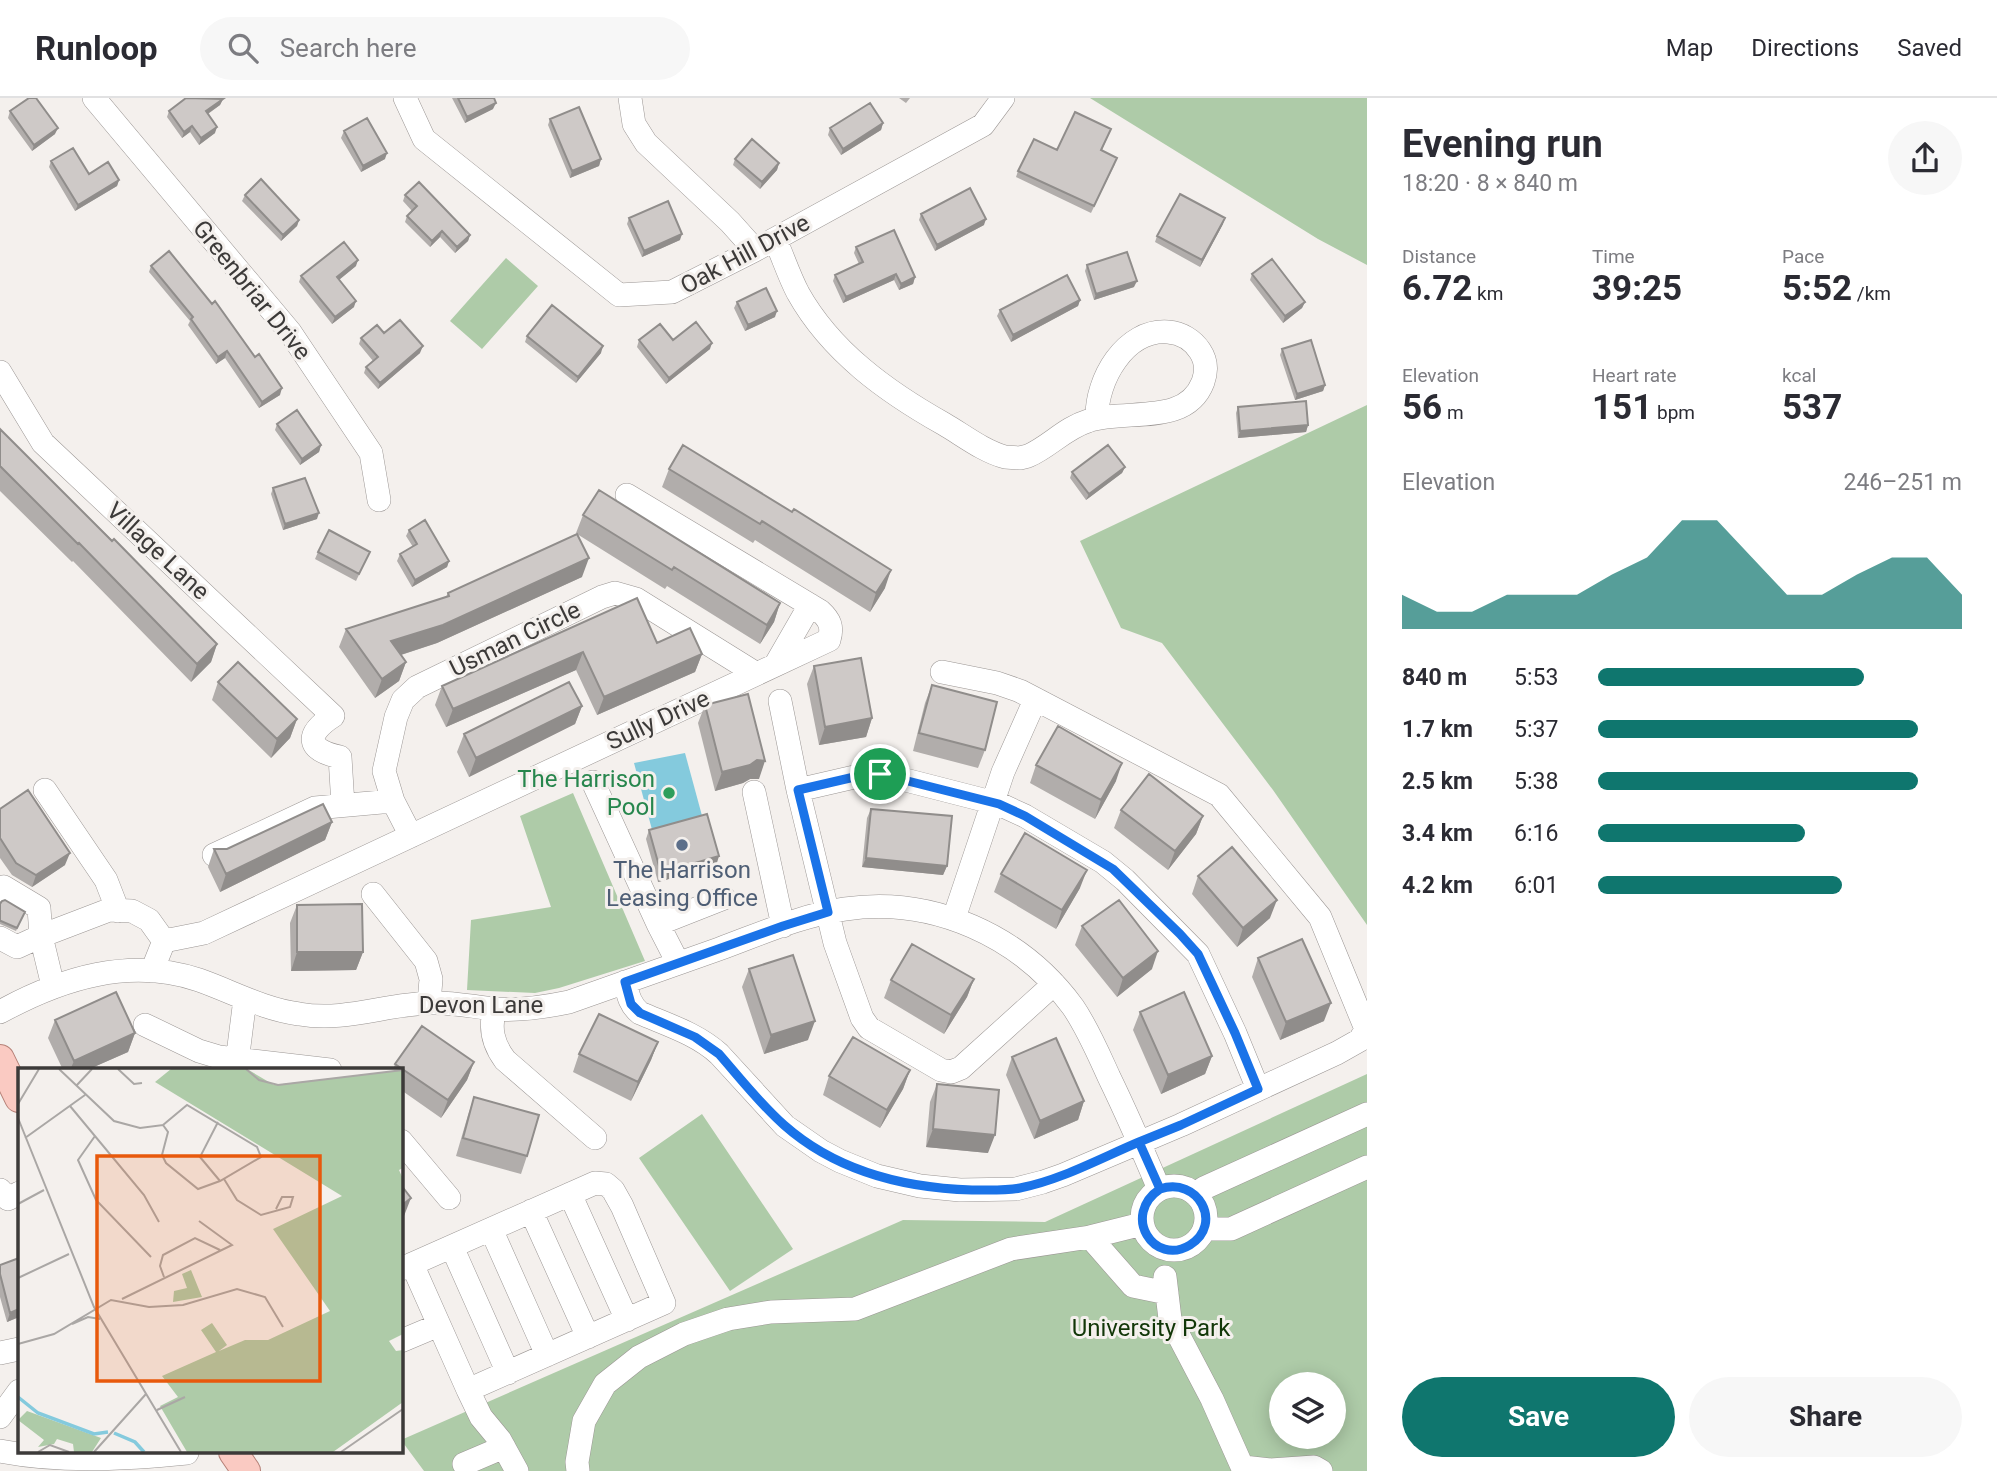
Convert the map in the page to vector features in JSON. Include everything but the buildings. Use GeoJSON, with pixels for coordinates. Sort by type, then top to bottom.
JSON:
{"type":"FeatureCollection","features":[{"type":"Feature","properties":{"kind":"main road"},"geometry":{"type":"LineString","coordinates":[[0,1059],[12,1094]]}},
{"type":"Feature","properties":{"kind":"main road"},"geometry":{"type":"LineString","coordinates":[[234,1454],[246,1471]]}},
{"type":"Feature","properties":{"kind":"street","name":"Greenbriar Drive"},"geometry":{"type":"LineString","coordinates":[[94,98],[290,332],[371,453],[379,500]]}},
{"type":"Feature","properties":{"kind":"street","name":"Oak Hill Drive"},"geometry":{"type":"LineString","coordinates":[[405,98],[424,139],[619,295],[672,292],[755,250],[983,125],[1003,98]]}},
{"type":"Feature","properties":{"kind":"street"},"geometry":{"type":"LineString","coordinates":[[630,98],[634,124],[646,143],[730,222],[755,250]]}},
{"type":"Feature","properties":{"kind":"street"},"geometry":{"type":"LineString","coordinates":[[775,239],[806,306],[829,336],[856,363],[896,396],[999,456],[1020,458],[1035,453],[1081,423],[1097,418],[1170,411],[1187,404],[1198,392],[1204,378],[1205,362],[1199,349],[1186,338],[1170,332],[1155,333],[1132,344],[1114,361],[1104,381],[1098,400],[1097,418]]}},
{"type":"Feature","properties":{"kind":"street","name":"Village Lane"},"geometry":{"type":"LineString","coordinates":[[0,372],[43,443],[333,716],[319,725],[313,741],[322,753],[340,757],[343,806]]}},
{"type":"Feature","properties":{"kind":"street","name":"Sully Drive"},"geometry":{"type":"LineString","coordinates":[[164,941],[204,933],[829,640],[829,619],[810,605],[627,495]]}},
{"type":"Feature","properties":{"kind":"street","name":"Usman Circle"},"geometry":{"type":"LineString","coordinates":[[411,836],[393,800],[384,772],[396,717],[403,700],[416,687],[602,597],[615,593],[636,599],[766,669]]}},
{"type":"Feature","properties":{"kind":"street"},"geometry":{"type":"LineString","coordinates":[[766,669],[810,605]]}},
{"type":"Feature","properties":{"kind":"street"},"geometry":{"type":"LineString","coordinates":[[625,982],[629,999],[635,1009],[708,1045],[785,1126],[831,1156],[877,1176],[933,1188],[1016,1189],[1043,1182],[1181,1125],[1360,1040],[1366,1029],[1320,917],[1219,795],[1020,691],[942,672]]}},
{"type":"Feature","properties":{"kind":"street"},"geometry":{"type":"LineString","coordinates":[[954,918],[1003,772],[1035,700]]}},
{"type":"Feature","properties":{"kind":"street"},"geometry":{"type":"LineString","coordinates":[[780,701],[798,790],[835,943],[866,1025],[941,1070],[951,1072],[961,1068],[1054,984]]}},
{"type":"Feature","properties":{"kind":"street"},"geometry":{"type":"LineString","coordinates":[[798,790],[863,775],[880,774],[992,802],[1025,816],[1113,869],[1195,950],[1207,969],[1258,1089]]}},
{"type":"Feature","properties":{"kind":"street"},"geometry":{"type":"LineString","coordinates":[[593,782],[678,963]]}},
{"type":"Feature","properties":{"kind":"street"},"geometry":{"type":"LineString","coordinates":[[45,790],[106,880],[118,911]]}},
{"type":"Feature","properties":{"kind":"street"},"geometry":{"type":"LineString","coordinates":[[754,792],[783,926]]}},
{"type":"Feature","properties":{"kind":"street"},"geometry":{"type":"LineString","coordinates":[[214,855],[315,808],[393,800]]}},
{"type":"Feature","properties":{"kind":"street"},"geometry":{"type":"LineString","coordinates":[[1,886],[39,908],[41,936],[53,986]]}},
{"type":"Feature","properties":{"kind":"street"},"geometry":{"type":"LineString","coordinates":[[373,894],[426,961],[431,978],[429,1003]]}},
{"type":"Feature","properties":{"kind":"street"},"geometry":{"type":"LineString","coordinates":[[658,924],[724,898]]}},
{"type":"Feature","properties":{"kind":"street","name":"Devon Lane"},"geometry":{"type":"LineString","coordinates":[[0,1012],[53,986],[87,976],[108,972],[152,971],[192,978],[281,1011],[320,1017],[348,1016],[429,1003],[495,1009],[529,1008],[554,1005],[828,912],[884,907],[928,912],[954,918],[1003,942],[1028,960],[1072,1005],[1085,1026],[1160,1189]]}},
{"type":"Feature","properties":{"kind":"street"},"geometry":{"type":"LineString","coordinates":[[0,938],[17,947],[109,910],[132,911],[149,920],[164,941],[152,971]]}},
{"type":"Feature","properties":{"kind":"street"},"geometry":{"type":"LineString","coordinates":[[20,923],[41,936]]}},
{"type":"Feature","properties":{"kind":"street"},"geometry":{"type":"LineString","coordinates":[[237,1065],[245,999]]}},
{"type":"Feature","properties":{"kind":"street"},"geometry":{"type":"LineString","coordinates":[[495,1009],[493,1036],[505,1060],[595,1138]]}},
{"type":"Feature","properties":{"kind":"street"},"geometry":{"type":"LineString","coordinates":[[145,1025],[199,1051],[237,1065],[293,1068]]}},
{"type":"Feature","properties":{"kind":"street"},"geometry":{"type":"LineString","coordinates":[[1195,1194],[1367,1114]]}},
{"type":"Feature","properties":{"kind":"street"},"geometry":{"type":"LineString","coordinates":[[402,1142],[449,1198]]}},
{"type":"Feature","properties":{"kind":"street"},"geometry":{"type":"LineString","coordinates":[[1204,1229],[1231,1229],[1367,1167]]}},
{"type":"Feature","properties":{"kind":"street"},"geometry":{"type":"LineString","coordinates":[[468,1390],[664,1303],[622,1206],[613,1190],[606,1184],[596,1183],[407,1266],[439,1325],[468,1390],[481,1417],[504,1447],[517,1471]]}},
{"type":"Feature","properties":{"kind":"street"},"geometry":{"type":"LineString","coordinates":[[1167,1186],[1182,1187],[1195,1194],[1204,1208],[1204,1229],[1191,1245],[1174,1250],[1157,1245],[1150,1239],[1142,1224],[1143,1207],[1160,1189],[1167,1186]]}},
{"type":"Feature","properties":{"kind":"street"},"geometry":{"type":"LineString","coordinates":[[570,1194],[627,1320]]}},
{"type":"Feature","properties":{"kind":"street"},"geometry":{"type":"LineString","coordinates":[[531,1211],[588,1337]]}},
{"type":"Feature","properties":{"kind":"street"},"geometry":{"type":"LineString","coordinates":[[578,1471],[584,1421],[605,1384],[639,1357],[684,1334],[728,1319],[771,1312],[855,1309],[1011,1248],[1090,1237],[1142,1224]]}},
{"type":"Feature","properties":{"kind":"street"},"geometry":{"type":"LineString","coordinates":[[491,1229],[547,1355]]}},
{"type":"Feature","properties":{"kind":"street"},"geometry":{"type":"LineString","coordinates":[[1090,1237],[1133,1286],[1166,1285],[1170,1319],[1212,1399],[1243,1469],[1314,1467],[1321,1471]]}},
{"type":"Feature","properties":{"kind":"street"},"geometry":{"type":"LineString","coordinates":[[452,1247],[508,1373]]}},
{"type":"Feature","properties":{"kind":"street"},"geometry":{"type":"LineString","coordinates":[[402,1341],[439,1325]]}},
{"type":"Feature","properties":{"kind":"street"},"geometry":{"type":"LineString","coordinates":[[0,1353],[18,1349]]}},
{"type":"Feature","properties":{"kind":"street"},"geometry":{"type":"LineString","coordinates":[[0,1418],[18,1392]]}},
{"type":"Feature","properties":{"kind":"street"},"geometry":{"type":"LineString","coordinates":[[464,1464],[504,1447]]}},
{"type":"Feature","properties":{"kind":"street"},"geometry":{"type":"LineString","coordinates":[[0,1451],[18,1453]]}},
{"type":"Feature","properties":{"kind":"street"},"geometry":{"type":"LineString","coordinates":[[26,1454],[61,1458],[169,1454]]}},
{"type":"Feature","properties":{"kind":"green space"},"geometry":{"type":"Polygon","coordinates":[[[1090,98],[1367,98],[1367,265],[1318,239],[1090,98]]]}},
{"type":"Feature","properties":{"kind":"green space"},"geometry":{"type":"Polygon","coordinates":[[[506,258],[538,286],[482,349],[450,321],[506,258]]]}},
{"type":"Feature","properties":{"kind":"green space"},"geometry":{"type":"Polygon","coordinates":[[[1367,405],[1367,925],[1273,790],[1162,643],[1121,628],[1080,541],[1367,405]]]}},
{"type":"Feature","properties":{"kind":"green space"},"geometry":{"type":"Polygon","coordinates":[[[573,793],[645,961],[535,993],[467,990],[471,920],[551,907],[520,816],[573,793]]]}},
{"type":"Feature","properties":{"kind":"green space","name":"University Park"},"geometry":{"type":"Polygon","coordinates":[[[1367,1074],[1367,1471],[424,1471],[402,1440],[903,1220],[1045,1222],[1367,1074]]]}},
{"type":"Feature","properties":{"kind":"green space"},"geometry":{"type":"Polygon","coordinates":[[[702,1114],[793,1249],[730,1291],[639,1158],[702,1114]]]}},
{"type":"Feature","properties":{"kind":"water","name":"The Harrison Pool"},"geometry":{"type":"Polygon","coordinates":[[[685,753],[704,823],[654,837],[634,763],[685,753]]]}},
{"type":"Feature","properties":{"kind":"place","name":"The Harrison Pool"},"geometry":{"type":"Point","coordinates":[669,793]}},
{"type":"Feature","properties":{"kind":"place","name":"The Harrison Leasing Office"},"geometry":{"type":"Point","coordinates":[682,845]}},
{"type":"Feature","properties":{"kind":"route"},"geometry":{"type":"LineString","coordinates":[[880,774],[863,775],[798,790],[828,912],[625,982],[631,1004],[640,1013],[708,1045],[785,1126],[803,1139],[840,1161],[895,1181],[960,1190],[1016,1189],[1063,1175],[1139,1142],[1160,1189],[1143,1207],[1142,1224],[1145,1232],[1157,1245],[1165,1248],[1174,1250],[1191,1245],[1202,1234],[1205,1223],[1206,1215],[1200,1199],[1182,1187],[1167,1186],[1160,1189],[1139,1142],[1258,1089],[1207,969],[1198,954],[1113,869],[1025,816],[999,804],[880,774]]}}]}
